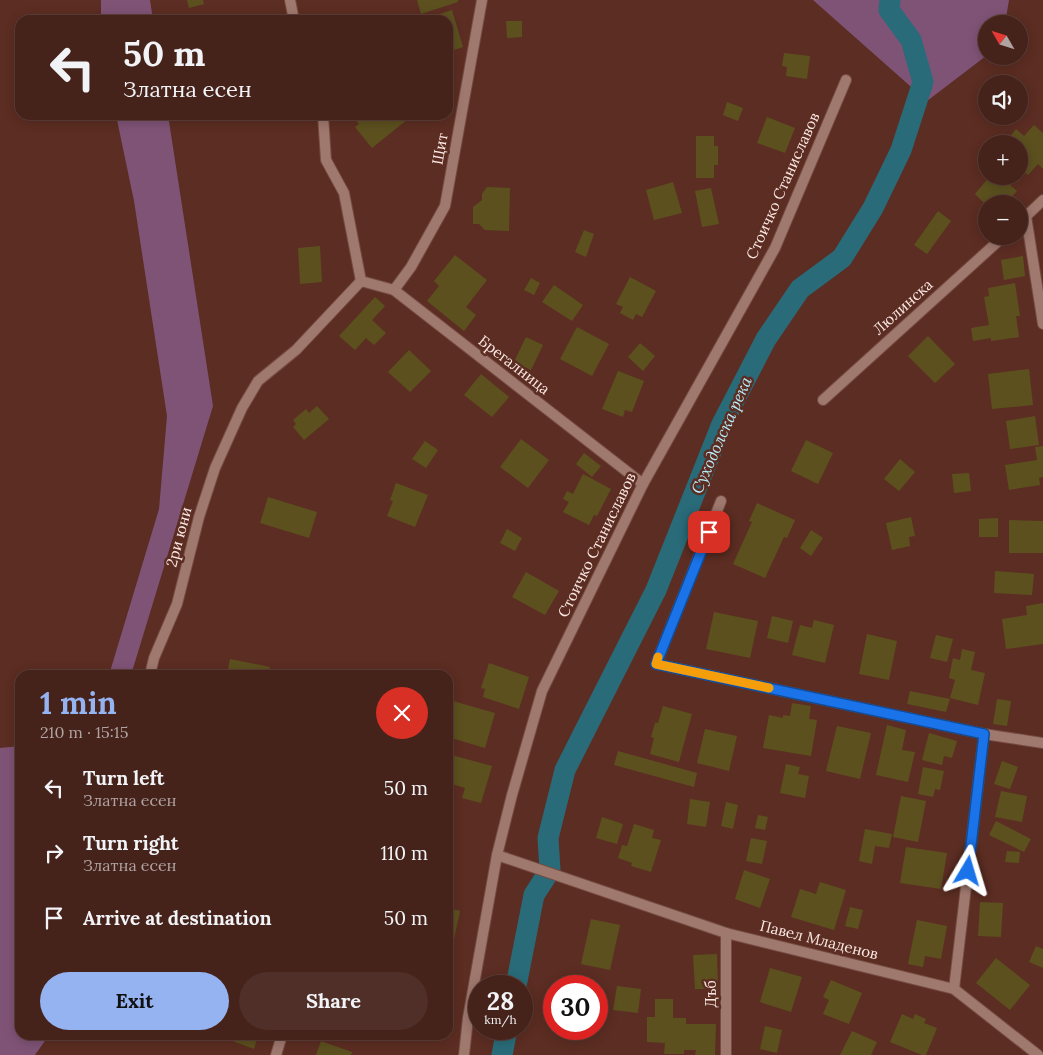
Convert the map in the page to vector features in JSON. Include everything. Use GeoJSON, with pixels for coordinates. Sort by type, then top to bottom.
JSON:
{"type":"FeatureCollection","features":[{"type":"Feature","properties":{"kind":"street"},"geometry":{"type":"LineString","coordinates":[[290,0],[293,15]]}},
{"type":"Feature","properties":{"kind":"street","name":"Щит"},"geometry":{"type":"LineString","coordinates":[[394,290],[411,267],[445,206],[482,0]]}},
{"type":"Feature","properties":{"kind":"street","name":"Стоичко Станиславов"},"geometry":{"type":"LineString","coordinates":[[464,1055],[468,1018],[497,855],[512,795],[542,692],[642,484],[776,248],[846,80]]}},
{"type":"Feature","properties":{"kind":"street"},"geometry":{"type":"LineString","coordinates":[[324,120],[326,160],[344,193],[361,281]]}},
{"type":"Feature","properties":{"kind":"street"},"geometry":{"type":"LineString","coordinates":[[1028,214],[1043,200]]}},
{"type":"Feature","properties":{"kind":"street","name":"Люлинска"},"geometry":{"type":"LineString","coordinates":[[823,400],[994,245]]}},
{"type":"Feature","properties":{"kind":"street"},"geometry":{"type":"LineString","coordinates":[[1027,245],[1043,324]]}},
{"type":"Feature","properties":{"kind":"street","name":"Брегалница"},"geometry":{"type":"LineString","coordinates":[[361,281],[394,290],[642,484]]}},
{"type":"Feature","properties":{"kind":"street","name":"2ри юни"},"geometry":{"type":"LineString","coordinates":[[151,670],[154,658],[177,604],[199,517],[215,468],[242,408],[258,381],[296,350],[361,281]]}},
{"type":"Feature","properties":{"kind":"street"},"geometry":{"type":"LineString","coordinates":[[721,502],[656,664],[984,734],[1043,743]]}},
{"type":"Feature","properties":{"kind":"street"},"geometry":{"type":"LineString","coordinates":[[954,989],[984,734]]}},
{"type":"Feature","properties":{"kind":"street","name":"Павел Младенов"},"geometry":{"type":"LineString","coordinates":[[497,855],[726,932],[954,989],[1038,1055]]}},
{"type":"Feature","properties":{"kind":"street","name":"Дъб"},"geometry":{"type":"LineString","coordinates":[[726,932],[726,1055]]}},
{"type":"Feature","properties":{"kind":"street"},"geometry":{"type":"LineString","coordinates":[[276,1055],[280,1040]]}},
{"type":"Feature","properties":{"kind":"shaded area"},"geometry":{"type":"Polygon","coordinates":[[[101,0],[150,0],[152,15],[101,15],[101,0]]]}},
{"type":"Feature","properties":{"kind":"shaded area"},"geometry":{"type":"Polygon","coordinates":[[[813,0],[1009,0],[1006,15],[978,15],[978,62],[927,101],[813,0]]]}},
{"type":"Feature","properties":{"kind":"shaded area"},"geometry":{"type":"Polygon","coordinates":[[[117,120],[169,120],[213,406],[133,670],[111,670],[159,509],[167,416],[134,201],[117,120]]]}},
{"type":"Feature","properties":{"kind":"shaded area"},"geometry":{"type":"Polygon","coordinates":[[[15,746],[15,1040],[46,1040],[35,1055],[0,1055],[0,748],[15,746]]]}},
{"type":"Feature","properties":{"kind":"building"},"geometry":{"type":"Polygon","coordinates":[[[187,0],[203,0],[204,4],[189,8],[187,0]]]}},
{"type":"Feature","properties":{"kind":"building"},"geometry":{"type":"Polygon","coordinates":[[[417,0],[458,0],[458,2],[421,14],[417,0]]]}},
{"type":"Feature","properties":{"kind":"building"},"geometry":{"type":"Polygon","coordinates":[[[452,10],[463,47],[453,50],[453,15],[436,15],[452,10]]]}},
{"type":"Feature","properties":{"kind":"building"},"geometry":{"type":"Polygon","coordinates":[[[506,21],[522,21],[522,37],[507,38],[506,21]]]}},
{"type":"Feature","properties":{"kind":"building"},"geometry":{"type":"Polygon","coordinates":[[[784,53],[810,56],[807,79],[786,76],[787,67],[782,66],[784,53]]]}},
{"type":"Feature","properties":{"kind":"building"},"geometry":{"type":"Polygon","coordinates":[[[727,102],[743,108],[738,121],[723,115],[727,102]]]}},
{"type":"Feature","properties":{"kind":"building"},"geometry":{"type":"Polygon","coordinates":[[[767,117],[795,128],[785,153],[757,143],[767,117]]]}},
{"type":"Feature","properties":{"kind":"building"},"geometry":{"type":"Polygon","coordinates":[[[356,120],[407,120],[372,148],[355,127],[359,124],[356,120]]]}},
{"type":"Feature","properties":{"kind":"building"},"geometry":{"type":"Polygon","coordinates":[[[1034,125],[1043,133],[1043,169],[1038,164],[1028,175],[1028,135],[1025,135],[1034,125]]]}},
{"type":"Feature","properties":{"kind":"building"},"geometry":{"type":"Polygon","coordinates":[[[1016,129],[1023,135],[1011,135],[1016,129]]]}},
{"type":"Feature","properties":{"kind":"building"},"geometry":{"type":"Polygon","coordinates":[[[696,136],[714,136],[714,146],[718,146],[718,165],[714,165],[714,178],[696,178],[696,136]]]}},
{"type":"Feature","properties":{"kind":"building"},"geometry":{"type":"Polygon","coordinates":[[[673,182],[682,213],[654,220],[646,190],[673,182]]]}},
{"type":"Feature","properties":{"kind":"building"},"geometry":{"type":"Polygon","coordinates":[[[982,185],[1010,185],[1017,191],[1013,195],[978,195],[978,197],[975,194],[982,185]]]}},
{"type":"Feature","properties":{"kind":"building"},"geometry":{"type":"Polygon","coordinates":[[[487,187],[510,188],[509,231],[485,230],[479,224],[473,224],[473,207],[482,200],[482,194],[487,187]]]}},
{"type":"Feature","properties":{"kind":"building"},"geometry":{"type":"Polygon","coordinates":[[[711,188],[719,224],[702,227],[695,191],[711,188]]]}},
{"type":"Feature","properties":{"kind":"building"},"geometry":{"type":"Polygon","coordinates":[[[938,211],[951,221],[927,254],[914,245],[938,211]]]}},
{"type":"Feature","properties":{"kind":"building"},"geometry":{"type":"Polygon","coordinates":[[[584,230],[594,234],[586,257],[575,252],[584,230]]]}},
{"type":"Feature","properties":{"kind":"building"},"geometry":{"type":"Polygon","coordinates":[[[320,246],[322,282],[300,284],[298,248],[320,246]]]}},
{"type":"Feature","properties":{"kind":"building"},"geometry":{"type":"Polygon","coordinates":[[[455,255],[487,280],[466,307],[476,315],[464,331],[427,301],[439,286],[434,281],[455,255]]]}},
{"type":"Feature","properties":{"kind":"building"},"geometry":{"type":"Polygon","coordinates":[[[1023,256],[1025,276],[1004,280],[1001,260],[1023,256]]]}},
{"type":"Feature","properties":{"kind":"building"},"geometry":{"type":"Polygon","coordinates":[[[630,277],[656,291],[642,317],[636,314],[633,320],[620,313],[623,307],[616,304],[630,277]]]}},
{"type":"Feature","properties":{"kind":"building"},"geometry":{"type":"Polygon","coordinates":[[[531,278],[540,283],[534,295],[524,290],[531,278]]]}},
{"type":"Feature","properties":{"kind":"building"},"geometry":{"type":"Polygon","coordinates":[[[1015,283],[1020,316],[1016,316],[1019,337],[991,341],[991,338],[973,341],[971,328],[989,325],[984,297],[989,296],[988,288],[1015,283]]]}},
{"type":"Feature","properties":{"kind":"building"},"geometry":{"type":"Polygon","coordinates":[[[554,285],[583,305],[572,321],[542,302],[554,285]]]}},
{"type":"Feature","properties":{"kind":"building"},"geometry":{"type":"Polygon","coordinates":[[[375,297],[385,306],[372,320],[386,333],[374,345],[366,338],[355,350],[339,336],[375,297]]]}},
{"type":"Feature","properties":{"kind":"building"},"geometry":{"type":"Polygon","coordinates":[[[577,327],[609,344],[592,376],[560,359],[577,327]]]}},
{"type":"Feature","properties":{"kind":"building"},"geometry":{"type":"Polygon","coordinates":[[[928,336],[955,364],[935,383],[908,356],[928,336]]]}},
{"type":"Feature","properties":{"kind":"building"},"geometry":{"type":"Polygon","coordinates":[[[526,337],[543,345],[531,370],[514,362],[526,337]]]}},
{"type":"Feature","properties":{"kind":"building"},"geometry":{"type":"Polygon","coordinates":[[[640,343],[655,356],[643,371],[628,357],[640,343]]]}},
{"type":"Feature","properties":{"kind":"building"},"geometry":{"type":"Polygon","coordinates":[[[409,350],[431,371],[410,392],[388,372],[409,350]]]}},
{"type":"Feature","properties":{"kind":"building"},"geometry":{"type":"Polygon","coordinates":[[[1029,369],[1033,405],[992,409],[988,374],[1029,369]]]}},
{"type":"Feature","properties":{"kind":"building"},"geometry":{"type":"Polygon","coordinates":[[[618,371],[644,381],[632,412],[625,410],[623,417],[602,409],[618,371]]]}},
{"type":"Feature","properties":{"kind":"building"},"geometry":{"type":"Polygon","coordinates":[[[481,374],[509,397],[492,417],[464,395],[481,374]]]}},
{"type":"Feature","properties":{"kind":"building"},"geometry":{"type":"Polygon","coordinates":[[[317,406],[329,419],[304,440],[293,427],[296,424],[293,420],[306,409],[309,413],[317,406]]]}},
{"type":"Feature","properties":{"kind":"building"},"geometry":{"type":"Polygon","coordinates":[[[1035,416],[1039,445],[1010,449],[1006,421],[1035,416]]]}},
{"type":"Feature","properties":{"kind":"building"},"geometry":{"type":"Polygon","coordinates":[[[521,439],[549,460],[528,488],[500,467],[521,439]]]}},
{"type":"Feature","properties":{"kind":"building"},"geometry":{"type":"Polygon","coordinates":[[[806,440],[833,453],[818,484],[791,471],[806,440]]]}},
{"type":"Feature","properties":{"kind":"building"},"geometry":{"type":"Polygon","coordinates":[[[425,441],[438,450],[426,468],[412,459],[425,441]]]}},
{"type":"Feature","properties":{"kind":"building"},"geometry":{"type":"Polygon","coordinates":[[[1043,446],[1043,477],[1039,478],[1040,485],[1009,490],[1005,465],[1037,460],[1035,447],[1043,446]]]}},
{"type":"Feature","properties":{"kind":"building"},"geometry":{"type":"Polygon","coordinates":[[[584,453],[601,466],[592,477],[576,464],[584,453]]]}},
{"type":"Feature","properties":{"kind":"building"},"geometry":{"type":"Polygon","coordinates":[[[900,459],[915,472],[899,491],[884,479],[900,459]]]}},
{"type":"Feature","properties":{"kind":"building"},"geometry":{"type":"Polygon","coordinates":[[[969,473],[971,491],[954,493],[952,474],[969,473]]]}},
{"type":"Feature","properties":{"kind":"building"},"geometry":{"type":"Polygon","coordinates":[[[583,474],[611,489],[597,516],[594,515],[589,525],[563,512],[569,502],[563,499],[567,491],[573,494],[583,474]]]}},
{"type":"Feature","properties":{"kind":"building"},"geometry":{"type":"Polygon","coordinates":[[[396,483],[428,495],[415,527],[387,516],[393,501],[390,500],[396,483]]]}},
{"type":"Feature","properties":{"kind":"building"},"geometry":{"type":"Polygon","coordinates":[[[268,497],[317,512],[309,538],[260,523],[268,497]]]}},
{"type":"Feature","properties":{"kind":"building"},"geometry":{"type":"Polygon","coordinates":[[[757,503],[795,520],[787,538],[784,537],[765,578],[733,564],[752,522],[749,521],[757,503]]]}},
{"type":"Feature","properties":{"kind":"building"},"geometry":{"type":"Polygon","coordinates":[[[911,517],[915,536],[909,537],[910,546],[892,550],[886,523],[911,517]]]}},
{"type":"Feature","properties":{"kind":"building"},"geometry":{"type":"Polygon","coordinates":[[[998,518],[998,537],[979,537],[979,519],[998,518]]]}},
{"type":"Feature","properties":{"kind":"building"},"geometry":{"type":"Polygon","coordinates":[[[1009,520],[1043,521],[1043,553],[1009,553],[1009,520]]]}},
{"type":"Feature","properties":{"kind":"building"},"geometry":{"type":"Polygon","coordinates":[[[507,529],[522,538],[515,551],[500,543],[507,529]]]}},
{"type":"Feature","properties":{"kind":"building"},"geometry":{"type":"Polygon","coordinates":[[[811,530],[823,538],[811,556],[800,548],[811,530]]]}},
{"type":"Feature","properties":{"kind":"building"},"geometry":{"type":"Polygon","coordinates":[[[995,571],[1034,574],[1032,595],[994,593],[995,571]]]}},
{"type":"Feature","properties":{"kind":"building"},"geometry":{"type":"Polygon","coordinates":[[[526,572],[559,591],[545,615],[512,597],[526,572]]]}},
{"type":"Feature","properties":{"kind":"building"},"geometry":{"type":"Polygon","coordinates":[[[1043,603],[1043,644],[1006,649],[1002,619],[1027,615],[1026,606],[1043,603]]]}},
{"type":"Feature","properties":{"kind":"building"},"geometry":{"type":"Polygon","coordinates":[[[714,612],[758,621],[750,658],[706,649],[714,612]]]}},
{"type":"Feature","properties":{"kind":"building"},"geometry":{"type":"Polygon","coordinates":[[[772,616],[793,621],[788,643],[767,638],[772,616]]]}},
{"type":"Feature","properties":{"kind":"building"},"geometry":{"type":"Polygon","coordinates":[[[814,620],[834,625],[825,663],[792,655],[800,625],[812,628],[814,620]]]}},
{"type":"Feature","properties":{"kind":"building"},"geometry":{"type":"Polygon","coordinates":[[[867,634],[897,641],[889,680],[859,674],[867,634]]]}},
{"type":"Feature","properties":{"kind":"building"},"geometry":{"type":"Polygon","coordinates":[[[936,635],[953,639],[947,662],[930,658],[936,635]]]}},
{"type":"Feature","properties":{"kind":"building"},"geometry":{"type":"Polygon","coordinates":[[[962,649],[975,652],[971,670],[985,673],[978,705],[950,698],[955,680],[949,678],[953,658],[960,660],[962,649]]]}},
{"type":"Feature","properties":{"kind":"building"},"geometry":{"type":"Polygon","coordinates":[[[230,659],[270,667],[269,670],[228,670],[230,659]]]}},
{"type":"Feature","properties":{"kind":"building"},"geometry":{"type":"Polygon","coordinates":[[[489,663],[529,677],[519,709],[483,697],[485,689],[481,688],[489,663]]]}},
{"type":"Feature","properties":{"kind":"building"},"geometry":{"type":"Polygon","coordinates":[[[910,691],[950,699],[946,712],[907,704],[910,691]]]}},
{"type":"Feature","properties":{"kind":"building"},"geometry":{"type":"Polygon","coordinates":[[[997,699],[1011,701],[1007,726],[993,724],[997,699]]]}},
{"type":"Feature","properties":{"kind":"building"},"geometry":{"type":"Polygon","coordinates":[[[453,701],[495,713],[485,748],[453,738],[453,701]]]}},
{"type":"Feature","properties":{"kind":"building"},"geometry":{"type":"Polygon","coordinates":[[[792,703],[811,706],[809,719],[817,720],[811,756],[763,748],[769,715],[783,718],[783,715],[790,716],[792,703]]]}},
{"type":"Feature","properties":{"kind":"building"},"geometry":{"type":"Polygon","coordinates":[[[663,706],[692,714],[679,762],[650,754],[654,738],[651,737],[663,706]]]}},
{"type":"Feature","properties":{"kind":"building"},"geometry":{"type":"Polygon","coordinates":[[[887,725],[906,730],[902,750],[915,752],[908,782],[876,775],[887,725]]]}},
{"type":"Feature","properties":{"kind":"building"},"geometry":{"type":"Polygon","coordinates":[[[837,726],[871,733],[860,779],[826,771],[837,726]]]}},
{"type":"Feature","properties":{"kind":"building"},"geometry":{"type":"Polygon","coordinates":[[[705,729],[737,736],[729,771],[697,763],[705,729]]]}},
{"type":"Feature","properties":{"kind":"building"},"geometry":{"type":"Polygon","coordinates":[[[929,733],[957,741],[952,758],[944,756],[942,765],[922,760],[929,733]]]}},
{"type":"Feature","properties":{"kind":"building"},"geometry":{"type":"Polygon","coordinates":[[[618,751],[697,773],[694,787],[614,765],[618,751]]]}},
{"type":"Feature","properties":{"kind":"building"},"geometry":{"type":"Polygon","coordinates":[[[453,755],[492,766],[481,803],[462,798],[465,788],[453,784],[453,755]]]}},
{"type":"Feature","properties":{"kind":"building"},"geometry":{"type":"Polygon","coordinates":[[[1002,761],[1018,767],[1010,789],[994,784],[1002,761]]]}},
{"type":"Feature","properties":{"kind":"building"},"geometry":{"type":"Polygon","coordinates":[[[786,764],[800,767],[798,774],[809,776],[805,798],[780,793],[786,764]]]}},
{"type":"Feature","properties":{"kind":"building"},"geometry":{"type":"Polygon","coordinates":[[[923,767],[944,771],[940,790],[935,789],[933,797],[918,794],[923,767]]]}},
{"type":"Feature","properties":{"kind":"building"},"geometry":{"type":"Polygon","coordinates":[[[1001,791],[1027,796],[1022,822],[995,817],[1001,791]]]}},
{"type":"Feature","properties":{"kind":"building"},"geometry":{"type":"Polygon","coordinates":[[[901,796],[926,801],[918,842],[893,837],[901,796]]]}},
{"type":"Feature","properties":{"kind":"building"},"geometry":{"type":"Polygon","coordinates":[[[690,799],[710,802],[706,827],[687,824],[690,799]]]}},
{"type":"Feature","properties":{"kind":"building"},"geometry":{"type":"Polygon","coordinates":[[[726,802],[738,805],[733,829],[721,826],[726,802]]]}},
{"type":"Feature","properties":{"kind":"building"},"geometry":{"type":"Polygon","coordinates":[[[758,815],[768,817],[765,830],[755,828],[758,815]]]}},
{"type":"Feature","properties":{"kind":"building"},"geometry":{"type":"Polygon","coordinates":[[[602,817],[623,824],[617,844],[596,838],[602,817]]]}},
{"type":"Feature","properties":{"kind":"building"},"geometry":{"type":"Polygon","coordinates":[[[996,821],[1031,839],[1024,852],[989,835],[996,821]]]}},
{"type":"Feature","properties":{"kind":"building"},"geometry":{"type":"Polygon","coordinates":[[[634,824],[654,830],[652,838],[661,840],[651,872],[631,866],[632,863],[618,858],[622,845],[627,846],[634,824]]]}},
{"type":"Feature","properties":{"kind":"building"},"geometry":{"type":"Polygon","coordinates":[[[865,829],[892,834],[889,848],[875,846],[872,864],[859,861],[865,829]]]}},
{"type":"Feature","properties":{"kind":"building"},"geometry":{"type":"Polygon","coordinates":[[[751,838],[767,841],[762,864],[746,861],[751,838]]]}},
{"type":"Feature","properties":{"kind":"building"},"geometry":{"type":"Polygon","coordinates":[[[906,847],[947,853],[941,889],[900,883],[906,847]]]}},
{"type":"Feature","properties":{"kind":"building"},"geometry":{"type":"Polygon","coordinates":[[[1007,851],[1020,852],[1019,863],[1005,862],[1007,851]]]}},
{"type":"Feature","properties":{"kind":"building"},"geometry":{"type":"Polygon","coordinates":[[[744,870],[770,879],[760,908],[735,899],[744,870]]]}},
{"type":"Feature","properties":{"kind":"building"},"geometry":{"type":"Polygon","coordinates":[[[820,882],[846,890],[834,930],[791,917],[800,889],[816,894],[820,882]]]}},
{"type":"Feature","properties":{"kind":"building"},"geometry":{"type":"Polygon","coordinates":[[[980,902],[1003,903],[1001,937],[978,936],[980,902]]]}},
{"type":"Feature","properties":{"kind":"building"},"geometry":{"type":"Polygon","coordinates":[[[850,907],[863,910],[858,929],[845,926],[850,907]]]}},
{"type":"Feature","properties":{"kind":"building"},"geometry":{"type":"Polygon","coordinates":[[[453,909],[460,911],[453,944],[453,909]]]}},
{"type":"Feature","properties":{"kind":"building"},"geometry":{"type":"Polygon","coordinates":[[[591,919],[620,925],[610,970],[581,964],[591,919]]]}},
{"type":"Feature","properties":{"kind":"building"},"geometry":{"type":"Polygon","coordinates":[[[917,920],[947,926],[941,959],[925,956],[923,967],[908,964],[917,920]]]}},
{"type":"Feature","properties":{"kind":"building"},"geometry":{"type":"Polygon","coordinates":[[[1036,946],[1043,949],[1043,968],[1029,962],[1036,946]]]}},
{"type":"Feature","properties":{"kind":"building"},"geometry":{"type":"Polygon","coordinates":[[[717,954],[718,989],[695,989],[693,955],[717,954]]]}},
{"type":"Feature","properties":{"kind":"building"},"geometry":{"type":"Polygon","coordinates":[[[996,958],[1030,985],[1010,1010],[976,983],[996,958]]]}},
{"type":"Feature","properties":{"kind":"building"},"geometry":{"type":"Polygon","coordinates":[[[770,968],[802,977],[791,1012],[760,1002],[770,968]]]}},
{"type":"Feature","properties":{"kind":"building"},"geometry":{"type":"Polygon","coordinates":[[[831,980],[862,993],[849,1024],[823,1014],[829,1000],[823,997],[831,980]]]}},
{"type":"Feature","properties":{"kind":"building"},"geometry":{"type":"Polygon","coordinates":[[[617,986],[641,989],[638,1013],[613,1010],[617,986]]]}},
{"type":"Feature","properties":{"kind":"building"},"geometry":{"type":"Polygon","coordinates":[[[655,999],[673,999],[673,1018],[686,1018],[686,1024],[716,1024],[715,1055],[695,1055],[696,1050],[684,1050],[684,1054],[664,1054],[665,1043],[647,1042],[647,1017],[655,1017],[655,999]]]}},
{"type":"Feature","properties":{"kind":"building"},"geometry":{"type":"Polygon","coordinates":[[[902,1014],[913,1019],[915,1014],[926,1019],[924,1023],[937,1028],[926,1055],[890,1042],[902,1014]]]}},
{"type":"Feature","properties":{"kind":"building"},"geometry":{"type":"Polygon","coordinates":[[[765,1026],[782,1030],[777,1053],[760,1049],[765,1026]]]}},
{"type":"Feature","properties":{"kind":"building"},"geometry":{"type":"Polygon","coordinates":[[[852,1031],[877,1042],[871,1055],[840,1055],[852,1031]]]}},
{"type":"Feature","properties":{"kind":"building"},"geometry":{"type":"Polygon","coordinates":[[[230,1040],[257,1040],[254,1049],[230,1040]]]}},
{"type":"Feature","properties":{"kind":"building"},"geometry":{"type":"Polygon","coordinates":[[[321,1041],[352,1052],[351,1055],[316,1055],[321,1041]]]}},
{"type":"Feature","properties":{"kind":"waterway","name":"Суходолска река"},"geometry":{"type":"LineString","coordinates":[[518,975],[534,895],[550,870],[548,838],[565,770],[656,590],[722,424],[766,339],[800,289],[842,258],[873,208],[901,150],[923,82],[911,40],[889,10],[890,0]]}},
{"type":"Feature","properties":{"kind":"waterway","name":"Суходолска река"},"geometry":{"type":"LineString","coordinates":[[502,1055],[505,1040]]}},
{"type":"Feature","properties":{"kind":"slow traffic"},"geometry":{"type":"LineString","coordinates":[[658,657],[656,664],[769,688]]}},
{"type":"Feature","properties":{"kind":"route"},"geometry":{"type":"LineString","coordinates":[[709,532],[656,664],[984,734],[968,871]]}}]}
